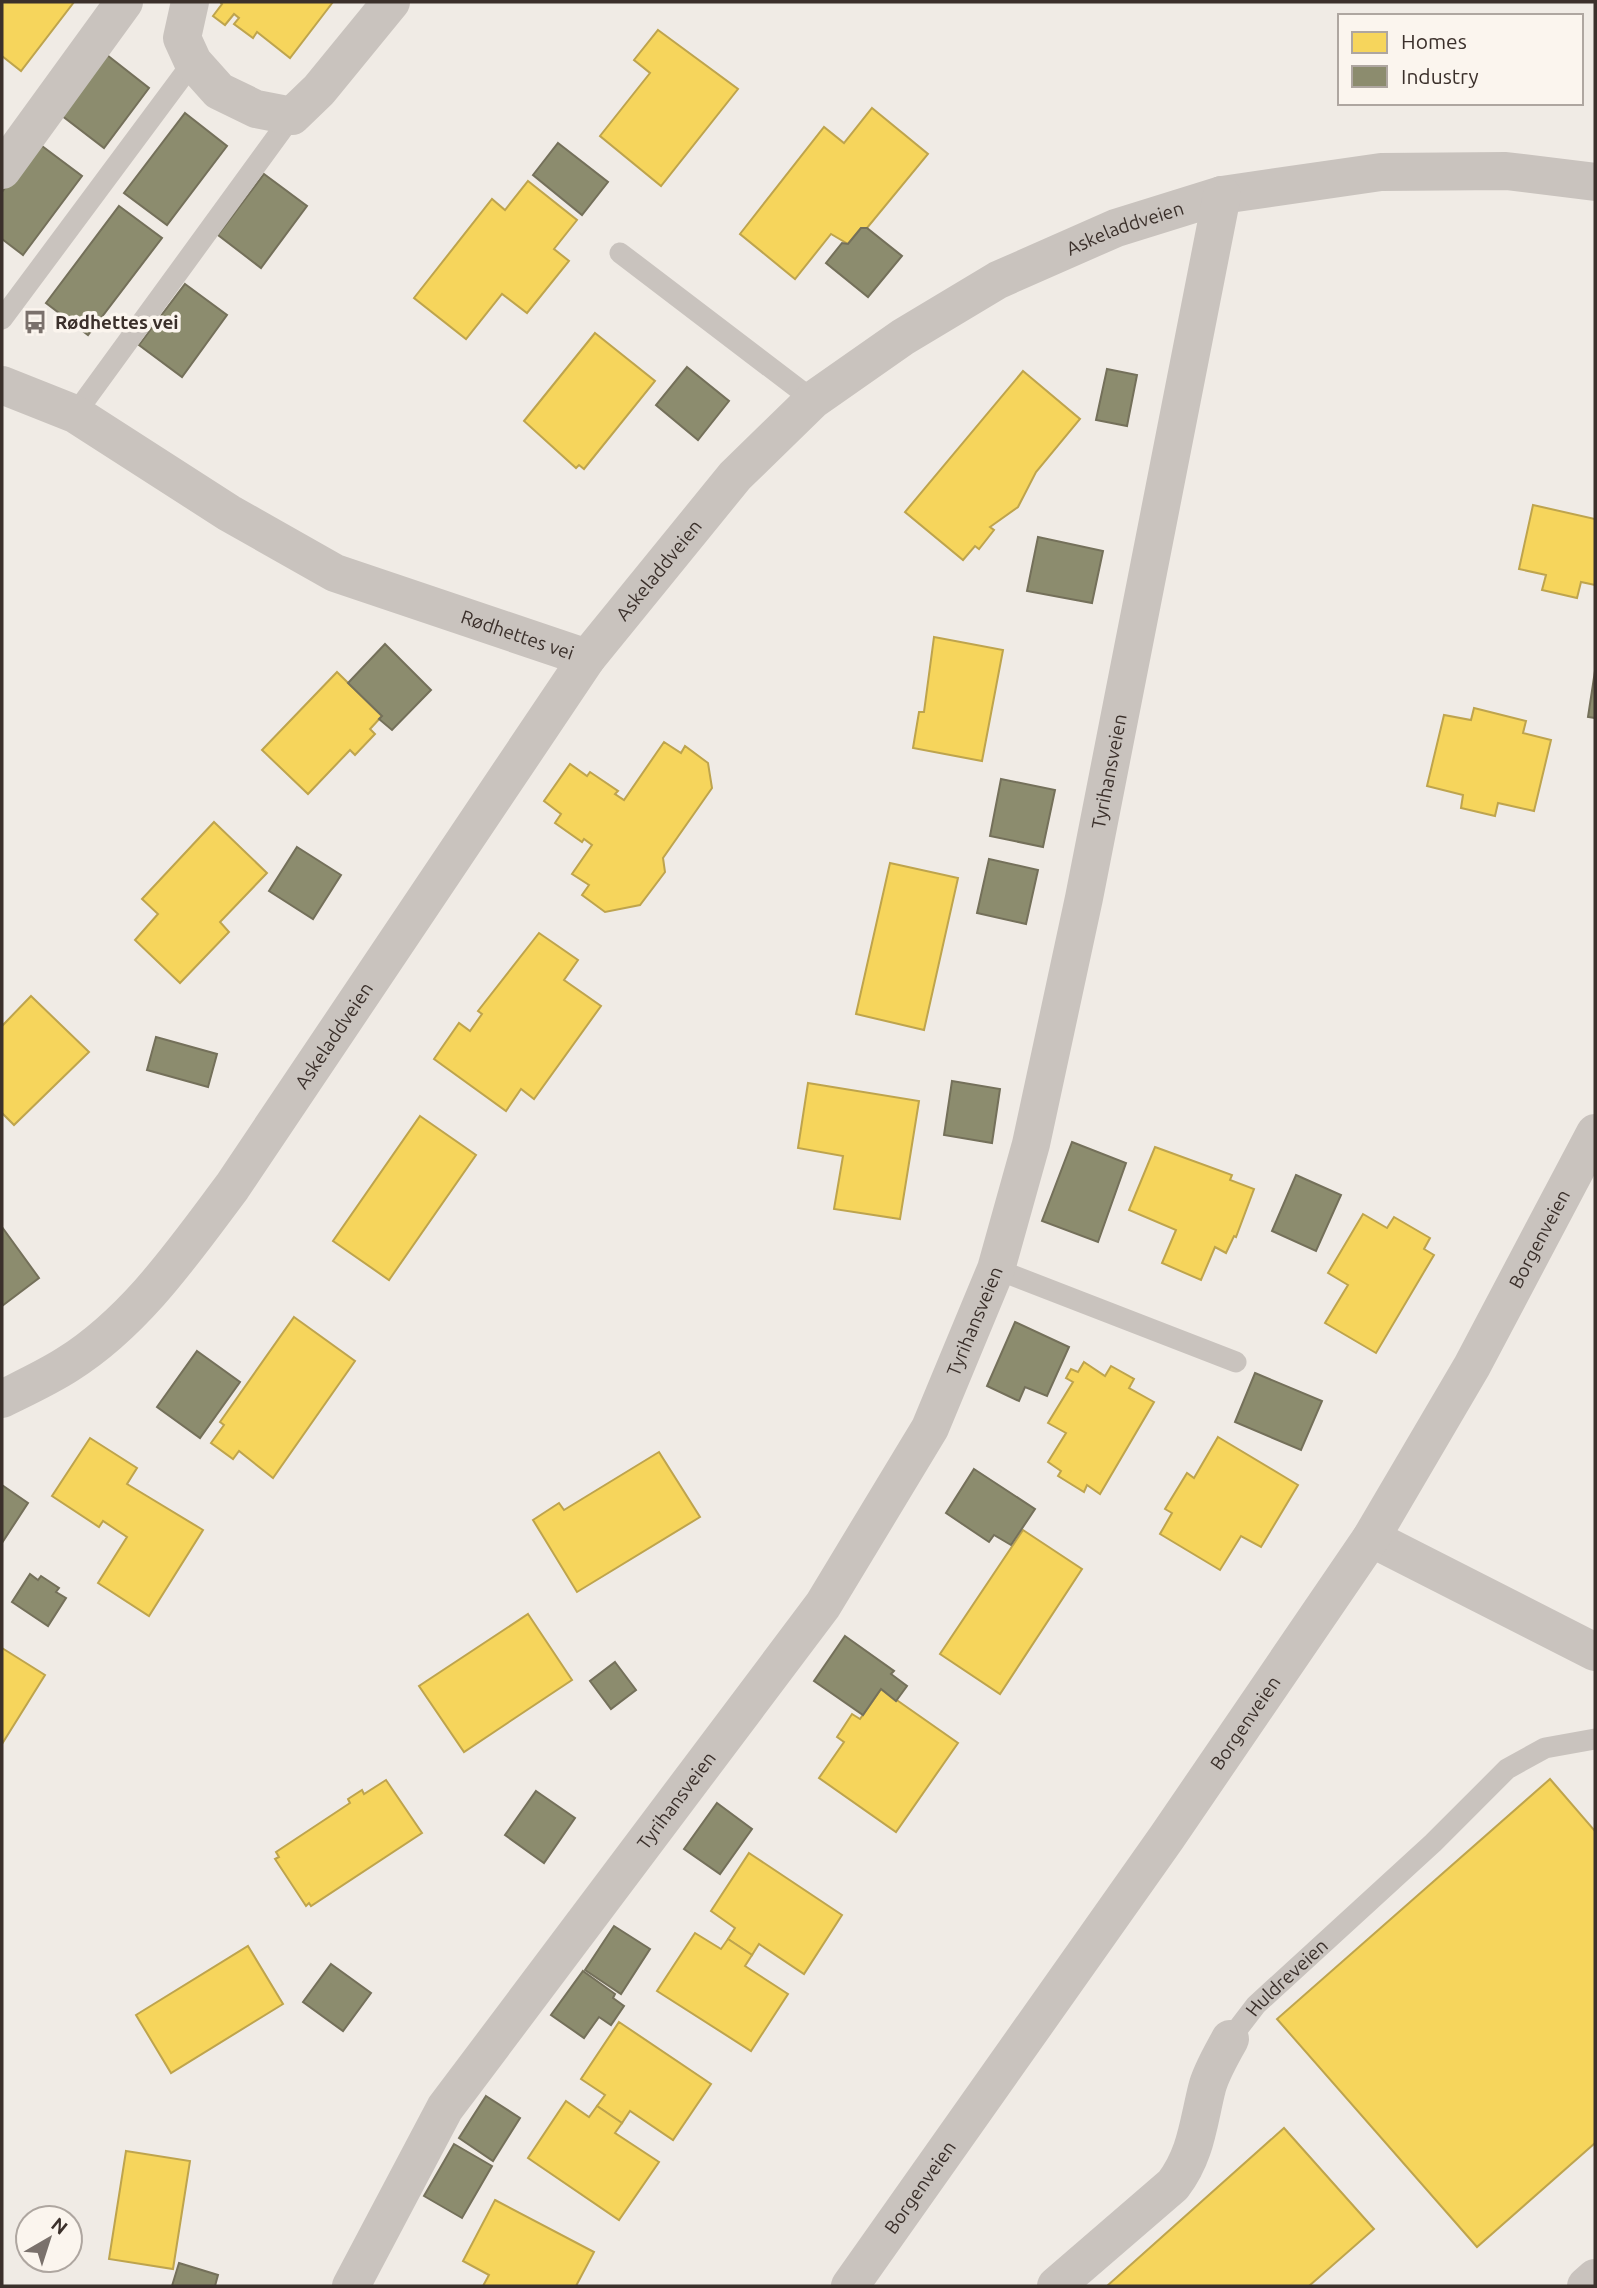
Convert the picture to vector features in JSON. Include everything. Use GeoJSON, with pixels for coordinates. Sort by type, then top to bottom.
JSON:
{"type":"FeatureCollection","features":[{"type":"Feature","properties":{"kind":"street"},"geometry":{"type":"LineString","coordinates":[[2,170],[124,2]]}},
{"type":"Feature","properties":{"kind":"street"},"geometry":{"type":"LineString","coordinates":[[190,2],[181,38],[192,62],[219,92],[256,109],[292,116],[319,90],[391,2]]}},
{"type":"Feature","properties":{"kind":"street","name":"Askeladdveien"},"geometry":{"type":"LineString","coordinates":[[2,1399],[69,1363],[135,1309],[183,1253],[232,1187],[587,658],[735,476],[814,400],[903,337],[998,280],[1116,228],[1222,195],[1381,172],[1506,171],[1595,182]]}},
{"type":"Feature","properties":{"kind":"street","name":"Tyrihansveien"},"geometry":{"type":"LineString","coordinates":[[351,2286],[445,2108],[823,1605],[930,1428],[996,1269],[1031,1144],[1084,898],[1222,195]]}},
{"type":"Feature","properties":{"kind":"street","name":"Rødhettes vei"},"geometry":{"type":"LineString","coordinates":[[2,385],[75,414],[229,513],[335,573],[587,658]]}},
{"type":"Feature","properties":{"kind":"street","name":"Borgenveien"},"geometry":{"type":"LineString","coordinates":[[850,2286],[1175,1826],[1371,1538],[1472,1366],[1595,1133]]}},
{"type":"Feature","properties":{"kind":"street"},"geometry":{"type":"LineString","coordinates":[[1371,1538],[1595,1652]]}},
{"type":"Feature","properties":{"kind":"street","name":"Huldreveien"},"geometry":{"type":"LineString","coordinates":[[1056,2286],[1173,2185],[1188,2165],[1199,2134],[1208,2086],[1230,2039]]}},
{"type":"Feature","properties":{"kind":"street"},"geometry":{"type":"LineString","coordinates":[[1586,2286],[1595,2278]]}},
{"type":"Feature","properties":{"kind":"lane"},"geometry":{"type":"LineString","coordinates":[[2,319],[192,62]]}},
{"type":"Feature","properties":{"kind":"lane"},"geometry":{"type":"LineString","coordinates":[[75,414],[292,116]]}},
{"type":"Feature","properties":{"kind":"lane"},"geometry":{"type":"LineString","coordinates":[[620,253],[814,400]]}},
{"type":"Feature","properties":{"kind":"lane"},"geometry":{"type":"LineString","coordinates":[[996,1269],[1236,1362]]}},
{"type":"Feature","properties":{"kind":"lane","name":"Huldreveien"},"geometry":{"type":"LineString","coordinates":[[1230,2039],[1256,2005],[1433,1843],[1507,1769],[1545,1748],[1595,1739]]}},
{"type":"Feature","properties":{"kind":"building: Homes"},"geometry":{"type":"Polygon","coordinates":[[[2,2],[74,2],[21,71],[2,56],[2,2]]]}},
{"type":"Feature","properties":{"kind":"building: Homes"},"geometry":{"type":"Polygon","coordinates":[[[220,2],[333,2],[290,58],[257,32],[253,38],[234,24],[239,18],[234,14],[225,25],[213,16],[222,4],[220,2]]]}},
{"type":"Feature","properties":{"kind":"building: Homes"},"geometry":{"type":"Polygon","coordinates":[[[658,30],[738,89],[661,186],[600,136],[650,73],[634,60],[658,30]]]}},
{"type":"Feature","properties":{"kind":"building: Homes"},"geometry":{"type":"Polygon","coordinates":[[[872,108],[928,154],[867,228],[861,228],[848,244],[831,234],[795,279],[740,234],[824,127],[844,143],[872,108]]]}},
{"type":"Feature","properties":{"kind":"building: Homes"},"geometry":{"type":"Polygon","coordinates":[[[528,181],[577,220],[554,249],[569,261],[527,313],[502,294],[466,339],[414,298],[492,199],[505,210],[528,181]]]}},
{"type":"Feature","properties":{"kind":"building: Homes"},"geometry":{"type":"Polygon","coordinates":[[[595,333],[655,381],[584,469],[579,465],[576,468],[524,421],[595,333]]]}},
{"type":"Feature","properties":{"kind":"building: Homes"},"geometry":{"type":"Polygon","coordinates":[[[1023,371],[1080,419],[1036,472],[1018,507],[990,527],[994,530],[979,549],[975,546],[963,560],[905,512],[1023,371]]]}},
{"type":"Feature","properties":{"kind":"building: Homes"},"geometry":{"type":"Polygon","coordinates":[[[1533,505],[1595,519],[1595,585],[1581,582],[1577,598],[1542,590],[1546,575],[1519,569],[1533,505]]]}},
{"type":"Feature","properties":{"kind":"building: Homes"},"geometry":{"type":"Polygon","coordinates":[[[934,637],[1003,650],[982,761],[913,748],[919,712],[924,712],[934,637]]]}},
{"type":"Feature","properties":{"kind":"building: Homes"},"geometry":{"type":"Polygon","coordinates":[[[337,672],[382,716],[370,729],[375,734],[355,755],[350,750],[308,794],[262,750],[337,672]]]}},
{"type":"Feature","properties":{"kind":"building: Homes"},"geometry":{"type":"Polygon","coordinates":[[[1474,708],[1526,721],[1523,733],[1551,740],[1534,811],[1498,803],[1495,816],[1461,808],[1463,795],[1427,786],[1444,715],[1471,720],[1474,708]]]}},
{"type":"Feature","properties":{"kind":"building: Homes"},"geometry":{"type":"Polygon","coordinates":[[[664,742],[681,753],[685,746],[708,763],[712,788],[663,858],[665,872],[640,905],[605,912],[582,895],[589,885],[572,874],[592,845],[584,839],[582,842],[555,823],[561,814],[544,801],[570,764],[587,776],[590,772],[618,791],[615,794],[624,800],[664,742]]]}},
{"type":"Feature","properties":{"kind":"building: Homes"},"geometry":{"type":"Polygon","coordinates":[[[214,822],[267,873],[220,922],[229,932],[180,983],[135,940],[158,914],[142,899],[214,822]]]}},
{"type":"Feature","properties":{"kind":"building: Homes"},"geometry":{"type":"Polygon","coordinates":[[[890,863],[958,878],[924,1030],[856,1014],[890,863]]]}},
{"type":"Feature","properties":{"kind":"building: Homes"},"geometry":{"type":"Polygon","coordinates":[[[539,933],[578,960],[564,980],[601,1006],[534,1099],[521,1089],[506,1111],[434,1059],[459,1023],[470,1031],[482,1014],[478,1011],[539,933]]]}},
{"type":"Feature","properties":{"kind":"building: Homes"},"geometry":{"type":"Polygon","coordinates":[[[31,996],[89,1052],[14,1125],[2,1113],[2,1026],[31,996]]]}},
{"type":"Feature","properties":{"kind":"building: Homes"},"geometry":{"type":"Polygon","coordinates":[[[808,1083],[919,1101],[900,1219],[834,1209],[843,1156],[798,1148],[808,1083]]]}},
{"type":"Feature","properties":{"kind":"building: Homes"},"geometry":{"type":"Polygon","coordinates":[[[420,1116],[476,1155],[389,1280],[333,1241],[420,1116]]]}},
{"type":"Feature","properties":{"kind":"building: Homes"},"geometry":{"type":"Polygon","coordinates":[[[1155,1147],[1232,1175],[1230,1180],[1254,1189],[1236,1237],[1234,1236],[1226,1253],[1215,1247],[1201,1280],[1162,1263],[1176,1230],[1129,1210],[1155,1147]]]}},
{"type":"Feature","properties":{"kind":"building: Homes"},"geometry":{"type":"Polygon","coordinates":[[[1363,1214],[1387,1228],[1394,1217],[1430,1238],[1424,1249],[1434,1255],[1376,1353],[1325,1323],[1348,1285],[1328,1273],[1363,1214]]]}},
{"type":"Feature","properties":{"kind":"building: Homes"},"geometry":{"type":"Polygon","coordinates":[[[294,1317],[355,1361],[273,1478],[239,1451],[233,1459],[211,1443],[224,1425],[220,1422],[294,1317]]]}},
{"type":"Feature","properties":{"kind":"building: Homes"},"geometry":{"type":"Polygon","coordinates":[[[1084,1362],[1105,1376],[1111,1366],[1134,1379],[1129,1388],[1154,1402],[1100,1494],[1087,1485],[1084,1492],[1058,1476],[1061,1471],[1048,1462],[1066,1433],[1048,1423],[1073,1382],[1066,1378],[1071,1369],[1078,1372],[1084,1362]]]}},
{"type":"Feature","properties":{"kind":"building: Homes"},"geometry":{"type":"Polygon","coordinates":[[[1218,1437],[1298,1485],[1261,1547],[1241,1536],[1220,1570],[1160,1534],[1172,1513],[1165,1509],[1187,1473],[1194,1478],[1218,1437]]]}},
{"type":"Feature","properties":{"kind":"building: Homes"},"geometry":{"type":"Polygon","coordinates":[[[90,1438],[137,1468],[127,1484],[203,1530],[149,1616],[98,1583],[127,1537],[103,1521],[99,1527],[52,1496],[90,1438]]]}},
{"type":"Feature","properties":{"kind":"building: Homes"},"geometry":{"type":"Polygon","coordinates":[[[659,1452],[700,1517],[577,1592],[533,1520],[559,1503],[564,1510],[659,1452]]]}},
{"type":"Feature","properties":{"kind":"building: Homes"},"geometry":{"type":"Polygon","coordinates":[[[1023,1530],[1082,1569],[1000,1694],[940,1654],[1023,1530]]]}},
{"type":"Feature","properties":{"kind":"building: Homes"},"geometry":{"type":"Polygon","coordinates":[[[528,1614],[572,1680],[464,1752],[419,1686],[528,1614]]]}},
{"type":"Feature","properties":{"kind":"building: Homes"},"geometry":{"type":"Polygon","coordinates":[[[2,1648],[45,1675],[2,1744],[2,1648]]]}},
{"type":"Feature","properties":{"kind":"building: Homes"},"geometry":{"type":"Polygon","coordinates":[[[881,1689],[958,1743],[896,1832],[819,1778],[844,1742],[837,1737],[852,1714],[860,1719],[881,1689]]]}},
{"type":"Feature","properties":{"kind":"building: Homes"},"geometry":{"type":"Polygon","coordinates":[[[1550,1779],[1595,1831],[1595,2143],[1477,2247],[1277,2019],[1550,1779]]]}},
{"type":"Feature","properties":{"kind":"building: Homes"},"geometry":{"type":"Polygon","coordinates":[[[386,1780],[422,1833],[311,1906],[309,1903],[306,1906],[275,1859],[279,1857],[276,1852],[350,1803],[348,1799],[362,1790],[364,1794],[386,1780]]]}},
{"type":"Feature","properties":{"kind":"building: Homes"},"geometry":{"type":"Polygon","coordinates":[[[749,1853],[842,1915],[804,1974],[759,1944],[752,1955],[728,1939],[735,1928],[711,1911],[749,1853]]]}},
{"type":"Feature","properties":{"kind":"building: Homes"},"geometry":{"type":"Polygon","coordinates":[[[695,1933],[721,1949],[728,1939],[752,1955],[745,1966],[788,1994],[751,2051],[657,1991],[695,1933]]]}},
{"type":"Feature","properties":{"kind":"building: Homes"},"geometry":{"type":"Polygon","coordinates":[[[248,1946],[283,2004],[171,2073],[136,2015],[248,1946]]]}},
{"type":"Feature","properties":{"kind":"building: Homes"},"geometry":{"type":"Polygon","coordinates":[[[619,2022],[711,2084],[673,2140],[630,2111],[622,2123],[597,2106],[605,2095],[581,2079],[619,2022]]]}},
{"type":"Feature","properties":{"kind":"building: Homes"},"geometry":{"type":"Polygon","coordinates":[[[566,2101],[589,2117],[597,2106],[622,2123],[615,2133],[659,2162],[619,2220],[528,2158],[566,2101]]]}},
{"type":"Feature","properties":{"kind":"building: Homes"},"geometry":{"type":"Polygon","coordinates":[[[1284,2128],[1374,2229],[1309,2286],[1107,2286],[1284,2128]]]}},
{"type":"Feature","properties":{"kind":"building: Homes"},"geometry":{"type":"Polygon","coordinates":[[[126,2151],[190,2161],[173,2269],[109,2259],[126,2151]]]}},
{"type":"Feature","properties":{"kind":"building: Homes"},"geometry":{"type":"Polygon","coordinates":[[[495,2200],[594,2252],[576,2286],[483,2286],[489,2275],[463,2261],[495,2200]]]}},
{"type":"Feature","properties":{"kind":"building: Industry"},"geometry":{"type":"Polygon","coordinates":[[[107,55],[149,88],[104,148],[61,115],[107,55]]]}},
{"type":"Feature","properties":{"kind":"building: Industry"},"geometry":{"type":"Polygon","coordinates":[[[185,113],[227,146],[167,225],[124,193],[185,113]]]}},
{"type":"Feature","properties":{"kind":"building: Industry"},"geometry":{"type":"Polygon","coordinates":[[[38,143],[82,176],[23,255],[2,239],[2,192],[38,143]]]}},
{"type":"Feature","properties":{"kind":"building: Industry"},"geometry":{"type":"Polygon","coordinates":[[[558,143],[608,182],[582,215],[533,175],[558,143]]]}},
{"type":"Feature","properties":{"kind":"building: Industry"},"geometry":{"type":"Polygon","coordinates":[[[264,174],[307,206],[261,268],[218,235],[264,174]]]}},
{"type":"Feature","properties":{"kind":"building: Industry"},"geometry":{"type":"Polygon","coordinates":[[[119,206],[162,238],[88,335],[46,303],[119,206]]]}},
{"type":"Feature","properties":{"kind":"building: Industry"},"geometry":{"type":"Polygon","coordinates":[[[861,228],[867,228],[902,256],[868,297],[826,263],[842,243],[848,244],[861,228]]]}},
{"type":"Feature","properties":{"kind":"building: Industry"},"geometry":{"type":"Polygon","coordinates":[[[185,284],[227,315],[182,377],[139,345],[185,284]]]}},
{"type":"Feature","properties":{"kind":"building: Industry"},"geometry":{"type":"Polygon","coordinates":[[[687,367],[729,401],[698,440],[656,405],[687,367]]]}},
{"type":"Feature","properties":{"kind":"building: Industry"},"geometry":{"type":"Polygon","coordinates":[[[1107,369],[1137,375],[1127,426],[1096,420],[1107,369]]]}},
{"type":"Feature","properties":{"kind":"building: Industry"},"geometry":{"type":"Polygon","coordinates":[[[1038,537],[1103,551],[1092,603],[1027,591],[1038,537]]]}},
{"type":"Feature","properties":{"kind":"building: Industry"},"geometry":{"type":"Polygon","coordinates":[[[385,644],[431,690],[392,730],[379,719],[382,716],[348,683],[385,644]]]}},
{"type":"Feature","properties":{"kind":"building: Industry"},"geometry":{"type":"Polygon","coordinates":[[[1595,671],[1595,718],[1588,717],[1595,671]]]}},
{"type":"Feature","properties":{"kind":"building: Industry"},"geometry":{"type":"Polygon","coordinates":[[[1001,779],[1055,790],[1043,847],[990,836],[1001,779]]]}},
{"type":"Feature","properties":{"kind":"building: Industry"},"geometry":{"type":"Polygon","coordinates":[[[297,847],[341,875],[313,919],[269,891],[297,847]]]}},
{"type":"Feature","properties":{"kind":"building: Industry"},"geometry":{"type":"Polygon","coordinates":[[[989,859],[1038,870],[1026,924],[977,913],[989,859]]]}},
{"type":"Feature","properties":{"kind":"building: Industry"},"geometry":{"type":"Polygon","coordinates":[[[156,1037],[217,1054],[208,1087],[147,1070],[156,1037]]]}},
{"type":"Feature","properties":{"kind":"building: Industry"},"geometry":{"type":"Polygon","coordinates":[[[952,1081],[1000,1089],[992,1143],[944,1135],[952,1081]]]}},
{"type":"Feature","properties":{"kind":"building: Industry"},"geometry":{"type":"Polygon","coordinates":[[[1072,1142],[1126,1163],[1098,1242],[1042,1221],[1072,1142]]]}},
{"type":"Feature","properties":{"kind":"building: Industry"},"geometry":{"type":"Polygon","coordinates":[[[1296,1175],[1341,1195],[1316,1251],[1272,1231],[1296,1175]]]}},
{"type":"Feature","properties":{"kind":"building: Industry"},"geometry":{"type":"Polygon","coordinates":[[[2,1227],[39,1278],[2,1306],[2,1227]]]}},
{"type":"Feature","properties":{"kind":"building: Industry"},"geometry":{"type":"Polygon","coordinates":[[[1015,1322],[1069,1347],[1047,1396],[1025,1387],[1019,1401],[987,1386],[1015,1322]]]}},
{"type":"Feature","properties":{"kind":"building: Industry"},"geometry":{"type":"Polygon","coordinates":[[[197,1351],[240,1382],[200,1438],[157,1407],[197,1351]]]}},
{"type":"Feature","properties":{"kind":"building: Industry"},"geometry":{"type":"Polygon","coordinates":[[[1255,1373],[1322,1401],[1301,1450],[1235,1422],[1255,1373]]]}},
{"type":"Feature","properties":{"kind":"building: Industry"},"geometry":{"type":"Polygon","coordinates":[[[974,1469],[1035,1509],[1011,1545],[994,1535],[989,1542],[946,1513],[974,1469]]]}},
{"type":"Feature","properties":{"kind":"building: Industry"},"geometry":{"type":"Polygon","coordinates":[[[2,1485],[28,1503],[2,1543],[2,1485]]]}},
{"type":"Feature","properties":{"kind":"building: Industry"},"geometry":{"type":"Polygon","coordinates":[[[30,1574],[38,1580],[41,1576],[59,1588],[56,1592],[66,1598],[48,1626],[12,1602],[30,1574]]]}},
{"type":"Feature","properties":{"kind":"building: Industry"},"geometry":{"type":"Polygon","coordinates":[[[845,1636],[894,1671],[891,1674],[907,1686],[896,1701],[881,1689],[863,1715],[814,1681],[845,1636]]]}},
{"type":"Feature","properties":{"kind":"building: Industry"},"geometry":{"type":"Polygon","coordinates":[[[615,1662],[636,1690],[611,1709],[590,1681],[615,1662]]]}},
{"type":"Feature","properties":{"kind":"building: Industry"},"geometry":{"type":"Polygon","coordinates":[[[536,1791],[575,1818],[544,1863],[505,1835],[536,1791]]]}},
{"type":"Feature","properties":{"kind":"building: Industry"},"geometry":{"type":"Polygon","coordinates":[[[717,1803],[752,1829],[720,1874],[684,1849],[717,1803]]]}},
{"type":"Feature","properties":{"kind":"building: Industry"},"geometry":{"type":"Polygon","coordinates":[[[614,1926],[650,1949],[621,1994],[585,1970],[614,1926]]]}},
{"type":"Feature","properties":{"kind":"building: Industry"},"geometry":{"type":"Polygon","coordinates":[[[331,1964],[371,1993],[343,2031],[303,2002],[331,1964]]]}},
{"type":"Feature","properties":{"kind":"building: Industry"},"geometry":{"type":"Polygon","coordinates":[[[583,1971],[615,1994],[613,1998],[624,2006],[611,2025],[599,2017],[584,2038],[551,2015],[583,1971]]]}},
{"type":"Feature","properties":{"kind":"building: Industry"},"geometry":{"type":"Polygon","coordinates":[[[486,2096],[520,2118],[493,2161],[459,2138],[486,2096]]]}},
{"type":"Feature","properties":{"kind":"building: Industry"},"geometry":{"type":"Polygon","coordinates":[[[454,2144],[492,2166],[462,2218],[424,2196],[454,2144]]]}},
{"type":"Feature","properties":{"kind":"building: Industry"},"geometry":{"type":"Polygon","coordinates":[[[179,2263],[218,2275],[215,2286],[172,2286],[179,2263]]]}},
{"type":"Feature","properties":{"kind":"place","name":"Rødhettes vei"},"geometry":{"type":"Point","coordinates":[35,322]}}]}
